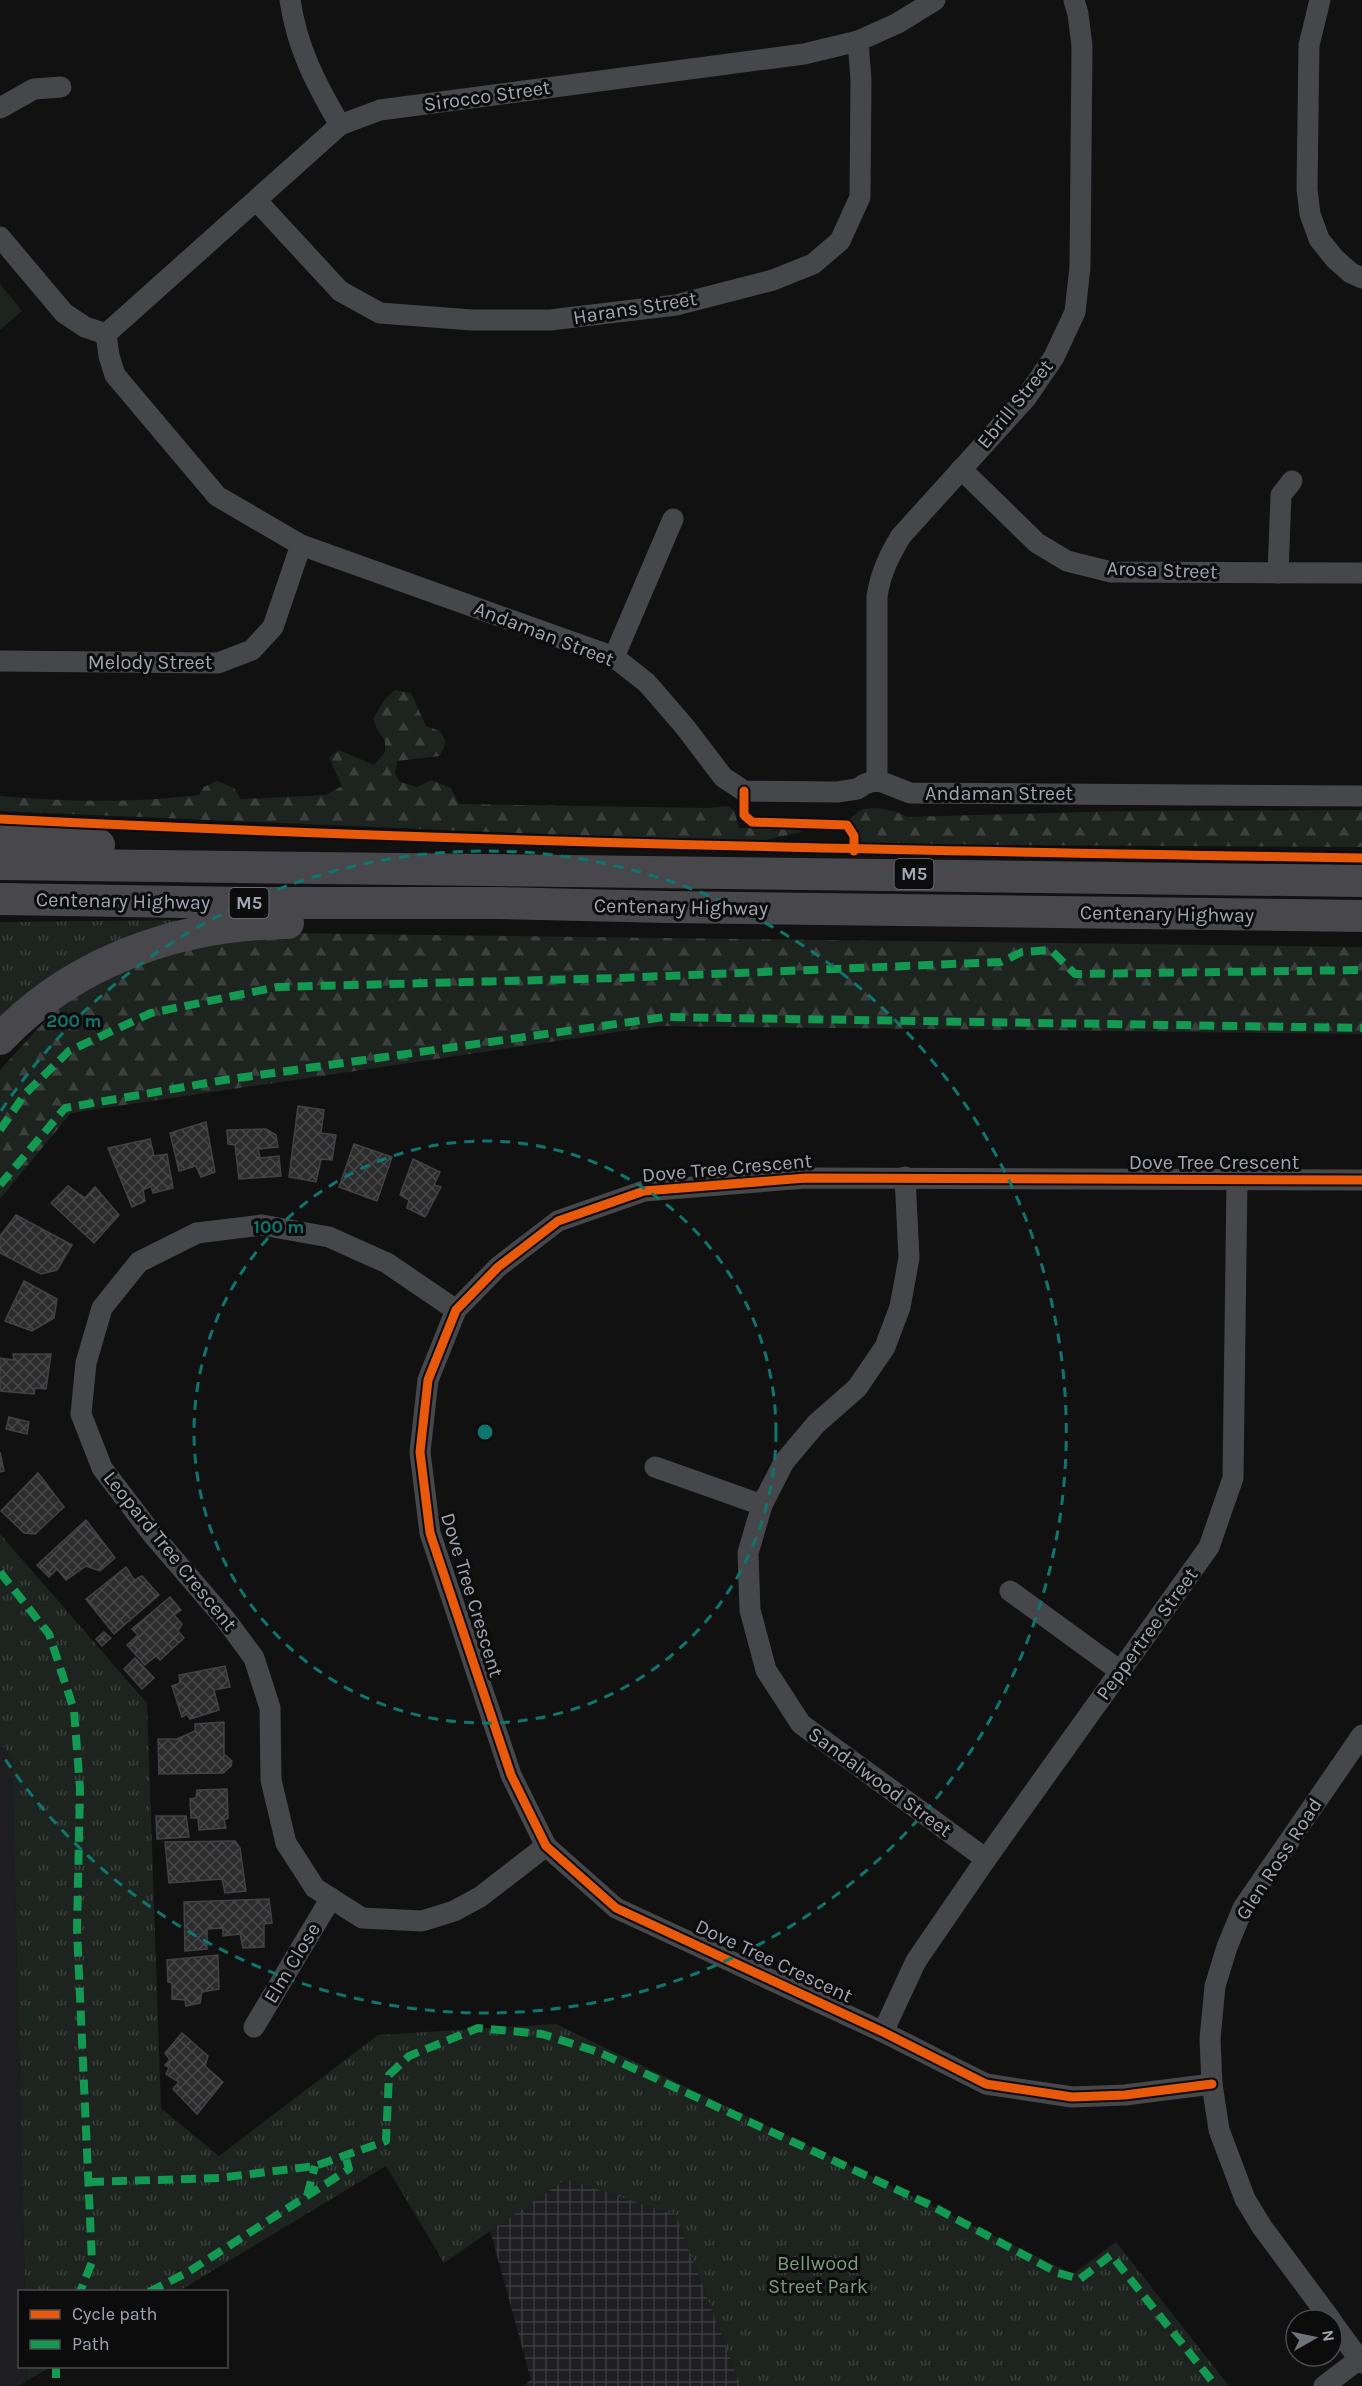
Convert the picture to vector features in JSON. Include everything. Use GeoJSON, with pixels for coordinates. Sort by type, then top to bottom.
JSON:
{"type":"FeatureCollection","features":[{"type":"Feature","properties":{"kind":"highway"},"geometry":{"type":"LineString","coordinates":[[0,838],[66,844],[246,850],[268,867]]}},
{"type":"Feature","properties":{"kind":"highway","name":"Centenary Highway"},"geometry":{"type":"LineString","coordinates":[[0,864],[1362,881]]}},
{"type":"Feature","properties":{"kind":"highway","name":"Centenary Highway"},"geometry":{"type":"LineString","coordinates":[[0,899],[244,903],[497,903],[1362,916]]}},
{"type":"Feature","properties":{"kind":"highway"},"geometry":{"type":"LineString","coordinates":[[0,1040],[31,1010],[76,978],[131,951],[189,933],[216,928],[284,923],[471,921],[497,903]]}},
{"type":"Feature","properties":{"kind":"street"},"geometry":{"type":"LineString","coordinates":[[290,0],[295,31],[316,85],[340,126]]}},
{"type":"Feature","properties":{"kind":"street","name":"Sirocco Street"},"geometry":{"type":"LineString","coordinates":[[106,334],[340,126],[380,111],[804,54],[858,41],[898,23],[935,0]]}},
{"type":"Feature","properties":{"kind":"street","name":"Ebrill Street"},"geometry":{"type":"LineString","coordinates":[[878,780],[877,596],[880,575],[887,558],[901,536],[1026,398],[1054,357],[1075,312],[1080,267],[1082,46],[1074,0]]}},
{"type":"Feature","properties":{"kind":"street"},"geometry":{"type":"LineString","coordinates":[[1320,0],[1308,45],[1310,214],[1319,239],[1335,259],[1362,278]]}},
{"type":"Feature","properties":{"kind":"street","name":"Harans Street"},"geometry":{"type":"LineString","coordinates":[[257,201],[340,291],[380,313],[472,320],[550,320],[676,305],[773,280],[813,264],[840,241],[860,197],[861,80],[858,41]]}},
{"type":"Feature","properties":{"kind":"street"},"geometry":{"type":"LineString","coordinates":[[0,108],[34,89],[61,87]]}},
{"type":"Feature","properties":{"kind":"street"},"geometry":{"type":"LineString","coordinates":[[0,237],[64,314],[85,327],[106,334]]}},
{"type":"Feature","properties":{"kind":"street","name":"Andaman Street"},"geometry":{"type":"LineString","coordinates":[[106,334],[115,375],[217,496],[301,545],[614,657],[647,683],[685,727],[723,777],[744,790],[837,792],[857,789],[878,780],[910,793],[1362,796]]}},
{"type":"Feature","properties":{"kind":"street","name":"Arosa Street"},"geometry":{"type":"LineString","coordinates":[[961,469],[1037,543],[1067,561],[1111,572],[1362,573]]}},
{"type":"Feature","properties":{"kind":"street"},"geometry":{"type":"LineString","coordinates":[[1278,573],[1281,495],[1292,481]]}},
{"type":"Feature","properties":{"kind":"street"},"geometry":{"type":"LineString","coordinates":[[614,657],[673,519]]}},
{"type":"Feature","properties":{"kind":"street","name":"Melody Street"},"geometry":{"type":"LineString","coordinates":[[0,661],[218,663],[252,650],[273,627],[301,545]]}},
{"type":"Feature","properties":{"kind":"street","name":"Sandalwood Street"},"geometry":{"type":"LineString","coordinates":[[905,1177],[909,1258],[900,1307],[885,1347],[857,1388],[816,1424],[784,1462],[762,1505],[748,1552],[750,1610],[766,1670],[801,1724],[986,1859]]}},
{"type":"Feature","properties":{"kind":"street","name":"Dove Tree Crescent"},"geometry":{"type":"LineString","coordinates":[[1212,2084],[1125,2095],[1072,2097],[986,2084],[883,2032],[616,1908],[546,1846],[511,1775],[430,1533],[420,1452],[428,1380],[456,1310],[498,1267],[558,1221],[644,1191],[806,1178],[1362,1180]]}},
{"type":"Feature","properties":{"kind":"street","name":"Peppertree Street"},"geometry":{"type":"LineString","coordinates":[[883,2032],[916,1961],[1209,1547],[1233,1478],[1237,1181]]}},
{"type":"Feature","properties":{"kind":"street","name":"Leopard Tree Crescent"},"geometry":{"type":"LineString","coordinates":[[456,1310],[387,1263],[329,1237],[262,1225],[196,1233],[139,1262],[102,1308],[86,1363],[81,1414],[102,1468],[153,1535],[226,1620],[254,1658],[270,1708],[271,1780],[286,1843],[315,1888],[362,1918],[422,1921],[454,1911],[480,1898],[546,1846]]}},
{"type":"Feature","properties":{"kind":"street"},"geometry":{"type":"LineString","coordinates":[[655,1467],[762,1505]]}},
{"type":"Feature","properties":{"kind":"street"},"geometry":{"type":"LineString","coordinates":[[1010,1591],[1120,1671]]}},
{"type":"Feature","properties":{"kind":"street","name":"Glen Ross Road"},"geometry":{"type":"LineString","coordinates":[[1321,2308],[1262,2227],[1245,2199],[1219,2130],[1212,2084],[1210,2039],[1215,1986],[1227,1947],[1243,1908],[1362,1735]]}},
{"type":"Feature","properties":{"kind":"street","name":"Elm Close"},"geometry":{"type":"LineString","coordinates":[[254,2027],[331,1898]]}},
{"type":"Feature","properties":{"kind":"street","name":"Glen Ross Road"},"geometry":{"type":"LineString","coordinates":[[1344,2338],[1361,2360]]}},
{"type":"Feature","properties":{"kind":"street"},"geometry":{"type":"LineString","coordinates":[[1324,2386],[1361,2360]]}},
{"type":"Feature","properties":{"kind":"shaded area"},"geometry":{"type":"Polygon","coordinates":[[[0,1743],[12,1758],[25,2290],[18,2290],[18,2368],[27,2368],[28,2380],[19,2386],[0,2386],[0,1743]]]}},
{"type":"Feature","properties":{"kind":"shaded area"},"geometry":{"type":"Polygon","coordinates":[[[566,2179],[676,2215],[741,2386],[522,2386],[531,2380],[490,2230],[566,2179]]]}},
{"type":"Feature","properties":{"kind":"green space"},"geometry":{"type":"Polygon","coordinates":[[[0,284],[22,311],[0,330],[0,284]]]}},
{"type":"Feature","properties":{"kind":"green space"},"geometry":{"type":"Polygon","coordinates":[[[395,690],[411,693],[426,726],[440,731],[446,742],[440,756],[397,761],[395,774],[400,782],[417,787],[431,780],[451,788],[459,804],[709,808],[727,806],[734,810],[739,828],[796,828],[802,832],[751,843],[0,811],[0,796],[50,800],[149,799],[199,795],[204,787],[217,781],[234,788],[241,799],[326,795],[342,786],[329,758],[339,750],[374,765],[385,752],[385,741],[373,719],[384,700],[395,690]]]}},
{"type":"Feature","properties":{"kind":"green space"},"geometry":{"type":"Polygon","coordinates":[[[877,808],[894,811],[908,817],[1118,811],[1362,810],[1362,847],[858,844],[848,820],[862,809],[877,808]]]}},
{"type":"Feature","properties":{"kind":"green space"},"geometry":{"type":"Polygon","coordinates":[[[195,920],[0,1021],[0,922],[195,920]]]}},
{"type":"Feature","properties":{"kind":"green space"},"geometry":{"type":"Polygon","coordinates":[[[283,933],[1362,947],[1362,1034],[658,1026],[71,1113],[0,1199],[0,1070],[66,998],[139,958],[283,933]]]}},
{"type":"Feature","properties":{"kind":"green space","name":"Bellwood Street Park"},"geometry":{"type":"Polygon","coordinates":[[[0,1534],[147,1703],[161,2108],[219,2156],[378,2035],[556,2024],[1073,2274],[1116,2242],[1229,2386],[741,2386],[676,2215],[566,2179],[444,2263],[386,2166],[181,2290],[25,2290],[12,1758],[0,1743],[0,1534]]]}},
{"type":"Feature","properties":{"kind":"green space"},"geometry":{"type":"Polygon","coordinates":[[[27,2368],[49,2368],[28,2380],[27,2368]]]}},
{"type":"Feature","properties":{"kind":"building"},"geometry":{"type":"Polygon","coordinates":[[[298,1106],[324,1110],[321,1133],[336,1135],[332,1160],[321,1159],[316,1182],[289,1177],[298,1106]]]}},
{"type":"Feature","properties":{"kind":"building"},"geometry":{"type":"Polygon","coordinates":[[[206,1122],[215,1172],[201,1177],[196,1166],[179,1171],[170,1133],[206,1122]]]}},
{"type":"Feature","properties":{"kind":"building"},"geometry":{"type":"Polygon","coordinates":[[[266,1129],[276,1135],[278,1147],[258,1149],[260,1158],[279,1156],[281,1176],[239,1179],[235,1145],[228,1144],[227,1130],[266,1129]]]}},
{"type":"Feature","properties":{"kind":"building"},"geometry":{"type":"Polygon","coordinates":[[[150,1139],[154,1156],[167,1154],[173,1188],[153,1193],[151,1186],[143,1190],[145,1201],[132,1207],[108,1148],[150,1139]]]}},
{"type":"Feature","properties":{"kind":"building"},"geometry":{"type":"Polygon","coordinates":[[[354,1144],[392,1157],[377,1201],[339,1187],[354,1144]]]}},
{"type":"Feature","properties":{"kind":"building"},"geometry":{"type":"Polygon","coordinates":[[[413,1159],[440,1172],[434,1185],[441,1187],[425,1217],[407,1208],[409,1200],[400,1195],[413,1159]]]}},
{"type":"Feature","properties":{"kind":"building"},"geometry":{"type":"Polygon","coordinates":[[[68,1186],[85,1198],[95,1187],[119,1215],[94,1243],[51,1203],[68,1186]]]}},
{"type":"Feature","properties":{"kind":"building"},"geometry":{"type":"Polygon","coordinates":[[[16,1215],[72,1245],[57,1270],[41,1274],[0,1253],[0,1236],[16,1215]]]}},
{"type":"Feature","properties":{"kind":"building"},"geometry":{"type":"Polygon","coordinates":[[[24,1281],[57,1299],[54,1318],[32,1331],[5,1321],[24,1281]]]}},
{"type":"Feature","properties":{"kind":"building"},"geometry":{"type":"Polygon","coordinates":[[[13,1354],[51,1354],[46,1389],[35,1388],[34,1394],[0,1391],[0,1358],[14,1360],[13,1354]]]}},
{"type":"Feature","properties":{"kind":"building"},"geometry":{"type":"Polygon","coordinates":[[[9,1417],[29,1422],[27,1434],[6,1429],[9,1417]]]}},
{"type":"Feature","properties":{"kind":"building"},"geometry":{"type":"Polygon","coordinates":[[[0,1452],[4,1471],[0,1472],[0,1452]]]}},
{"type":"Feature","properties":{"kind":"building"},"geometry":{"type":"Polygon","coordinates":[[[38,1473],[64,1507],[35,1534],[24,1533],[1,1511],[38,1473]]]}},
{"type":"Feature","properties":{"kind":"building"},"geometry":{"type":"Polygon","coordinates":[[[86,1520],[115,1558],[100,1571],[86,1566],[66,1580],[57,1569],[49,1577],[37,1565],[86,1520]]]}},
{"type":"Feature","properties":{"kind":"building"},"geometry":{"type":"Polygon","coordinates":[[[126,1567],[134,1580],[142,1576],[159,1595],[114,1634],[86,1599],[126,1567]]]}},
{"type":"Feature","properties":{"kind":"building"},"geometry":{"type":"Polygon","coordinates":[[[170,1597],[181,1610],[174,1615],[182,1624],[178,1631],[184,1638],[160,1660],[156,1656],[145,1665],[127,1645],[138,1635],[132,1629],[170,1597]]]}},
{"type":"Feature","properties":{"kind":"building"},"geometry":{"type":"Polygon","coordinates":[[[104,1632],[111,1638],[102,1646],[96,1639],[104,1632]]]}},
{"type":"Feature","properties":{"kind":"building"},"geometry":{"type":"Polygon","coordinates":[[[135,1658],[154,1678],[142,1689],[124,1669],[135,1658]]]}},
{"type":"Feature","properties":{"kind":"building"},"geometry":{"type":"Polygon","coordinates":[[[225,1666],[230,1687],[214,1690],[219,1710],[190,1719],[187,1714],[182,1717],[172,1686],[180,1683],[179,1675],[225,1666]]]}},
{"type":"Feature","properties":{"kind":"building"},"geometry":{"type":"Polygon","coordinates":[[[224,1722],[224,1754],[232,1761],[231,1766],[223,1773],[159,1774],[158,1739],[177,1739],[195,1731],[195,1724],[224,1722]]]}},
{"type":"Feature","properties":{"kind":"building"},"geometry":{"type":"Polygon","coordinates":[[[227,1789],[228,1818],[224,1820],[226,1828],[199,1830],[198,1818],[191,1818],[190,1799],[196,1798],[197,1790],[227,1789]]]}},
{"type":"Feature","properties":{"kind":"building"},"geometry":{"type":"Polygon","coordinates":[[[156,1816],[186,1816],[189,1837],[157,1839],[156,1816]]]}},
{"type":"Feature","properties":{"kind":"building"},"geometry":{"type":"Polygon","coordinates":[[[235,1841],[240,1848],[246,1891],[225,1893],[222,1879],[169,1883],[165,1842],[235,1841]]]}},
{"type":"Feature","properties":{"kind":"building"},"geometry":{"type":"Polygon","coordinates":[[[269,1899],[272,1923],[264,1924],[264,1947],[243,1948],[240,1934],[223,1936],[223,1928],[207,1929],[207,1949],[185,1951],[184,1902],[269,1899]]]}},
{"type":"Feature","properties":{"kind":"building"},"geometry":{"type":"Polygon","coordinates":[[[218,1955],[219,1989],[202,1992],[200,2003],[186,2006],[185,2000],[172,1999],[172,1983],[168,1982],[167,1960],[218,1955]]]}},
{"type":"Feature","properties":{"kind":"building"},"geometry":{"type":"Polygon","coordinates":[[[182,2033],[208,2056],[205,2066],[223,2082],[197,2114],[173,2089],[179,2082],[166,2074],[169,2068],[165,2065],[170,2060],[165,2053],[182,2033]]]}},
{"type":"Feature","properties":{"kind":"marked path"},"geometry":{"type":"LineString","coordinates":[[0,1130],[25,1094],[69,1051],[151,1013],[277,987],[618,978],[1001,962],[1022,952],[1051,950],[1075,974],[1362,970]]}},
{"type":"Feature","properties":{"kind":"marked path"},"geometry":{"type":"LineString","coordinates":[[0,1185],[65,1108],[224,1080],[665,1017],[1362,1028]]}},
{"type":"Feature","properties":{"kind":"marked path"},"geometry":{"type":"LineString","coordinates":[[0,1572],[49,1634],[74,1710],[80,1789],[77,1930],[92,2262],[81,2290]]}},
{"type":"Feature","properties":{"kind":"marked path"},"geometry":{"type":"LineString","coordinates":[[89,2182],[219,2178],[315,2166],[386,2141],[389,2075],[409,2056],[478,2028],[542,2034],[598,2052],[928,2204],[1058,2273],[1080,2279],[1111,2255],[1216,2386]]}},
{"type":"Feature","properties":{"kind":"marked path"},"geometry":{"type":"LineString","coordinates":[[153,2290],[188,2272],[349,2169],[345,2155]]}},
{"type":"Feature","properties":{"kind":"marked path"},"geometry":{"type":"LineString","coordinates":[[307,2196],[315,2166]]}},
{"type":"Feature","properties":{"kind":"marked path"},"geometry":{"type":"LineString","coordinates":[[56,2368],[56,2378]]}},
{"type":"Feature","properties":{"kind":"cycle path"},"geometry":{"type":"LineString","coordinates":[[744,791],[744,815],[752,822],[847,825],[854,836],[854,851]]}},
{"type":"Feature","properties":{"kind":"cycle path"},"geometry":{"type":"LineString","coordinates":[[0,819],[340,834],[681,844],[1362,858]]}},
{"type":"Feature","properties":{"kind":"cycle path"},"geometry":{"type":"LineString","coordinates":[[1212,2084],[1125,2095],[1072,2097],[986,2084],[883,2032],[616,1908],[546,1846],[511,1775],[430,1533],[420,1452],[428,1380],[456,1310],[498,1267],[558,1221],[644,1191],[806,1178],[1362,1180]]}}]}
